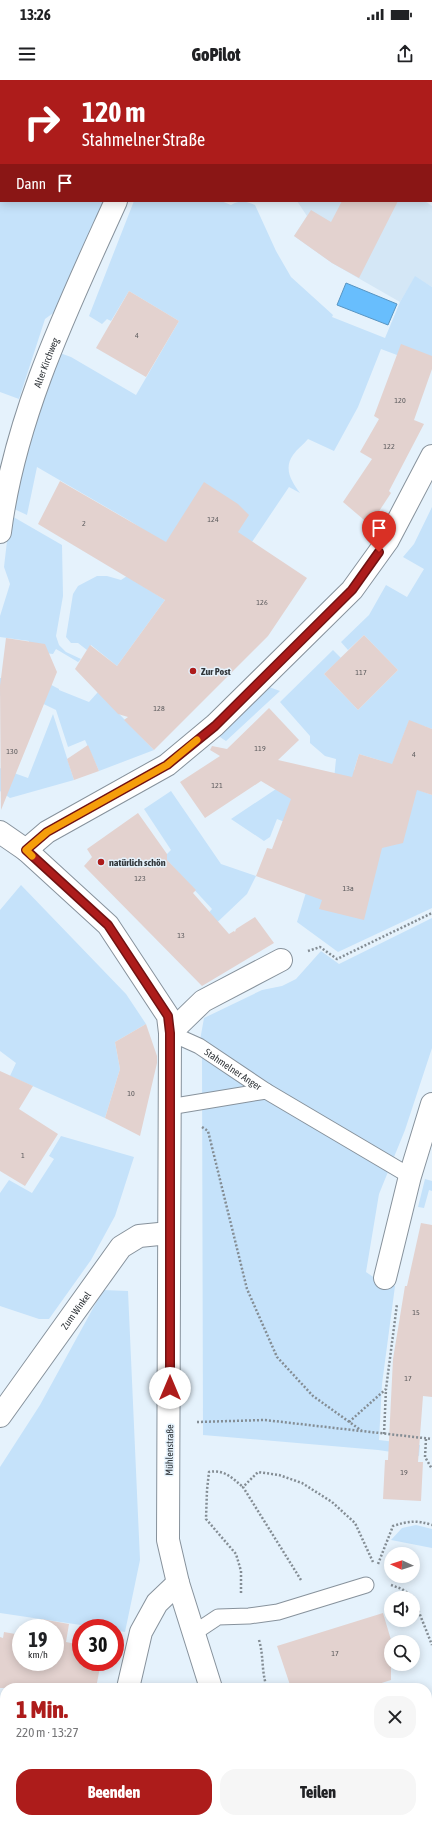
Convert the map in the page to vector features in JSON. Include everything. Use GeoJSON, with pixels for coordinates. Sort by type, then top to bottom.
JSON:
{"type":"FeatureCollection","features":[{"type":"Feature","properties":{"kind":"street","name":"Alter Kirchweg"},"geometry":{"type":"LineString","coordinates":[[0,532],[15,458],[45,362],[116,202]]}},
{"type":"Feature","properties":{"kind":"street"},"geometry":{"type":"LineString","coordinates":[[26,850],[47,832],[167,765],[215,726],[352,590],[388,540],[432,456]]}},
{"type":"Feature","properties":{"kind":"street","name":"Mühlenstraße"},"geometry":{"type":"LineString","coordinates":[[0,832],[26,850],[108,925],[168,1016],[170,1033],[168,1540],[178,1583],[209,1683]]}},
{"type":"Feature","properties":{"kind":"street"},"geometry":{"type":"LineString","coordinates":[[170,1033],[203,1002],[281,960]]}},
{"type":"Feature","properties":{"kind":"street"},"geometry":{"type":"LineString","coordinates":[[385,1278],[410,1176],[432,1104]]}},
{"type":"Feature","properties":{"kind":"street","name":"Zum Winkel"},"geometry":{"type":"LineString","coordinates":[[0,1416],[121,1247],[139,1236],[169,1233]]}},
{"type":"Feature","properties":{"kind":"street"},"geometry":{"type":"LineString","coordinates":[[129,1683],[141,1632],[157,1603],[178,1583]]}},
{"type":"Feature","properties":{"kind":"lane","name":"Stahmelner Anger"},"geometry":{"type":"LineString","coordinates":[[170,1033],[199,1046],[266,1090],[410,1176]]}},
{"type":"Feature","properties":{"kind":"lane"},"geometry":{"type":"LineString","coordinates":[[169,1107],[266,1090]]}},
{"type":"Feature","properties":{"kind":"lane"},"geometry":{"type":"LineString","coordinates":[[194,1633],[218,1617],[253,1616],[278,1612],[366,1585]]}},
{"type":"Feature","properties":{"kind":"path"},"geometry":{"type":"LineString","coordinates":[[281,960],[320,947],[337,959],[432,913]]}},
{"type":"Feature","properties":{"kind":"path"},"geometry":{"type":"LineString","coordinates":[[198,1125],[208,1131],[247,1289],[277,1357],[313,1396],[362,1431]]}},
{"type":"Feature","properties":{"kind":"path"},"geometry":{"type":"LineString","coordinates":[[384,1434],[386,1388],[397,1300]]}},
{"type":"Feature","properties":{"kind":"path"},"geometry":{"type":"LineString","coordinates":[[349,1422],[386,1388]]}},
{"type":"Feature","properties":{"kind":"path"},"geometry":{"type":"LineString","coordinates":[[194,1422],[265,1420],[432,1440]]}},
{"type":"Feature","properties":{"kind":"path"},"geometry":{"type":"LineString","coordinates":[[426,1439],[425,1457],[432,1468]]}},
{"type":"Feature","properties":{"kind":"path"},"geometry":{"type":"LineString","coordinates":[[265,1683],[262,1674],[262,1650],[253,1616],[244,1601],[240,1589],[241,1571],[236,1554],[206,1519],[209,1472],[218,1470],[230,1476],[243,1487],[303,1584],[307,1603]]}},
{"type":"Feature","properties":{"kind":"path"},"geometry":{"type":"LineString","coordinates":[[243,1487],[258,1472],[279,1475],[302,1483],[332,1502],[355,1523],[377,1569],[385,1544],[393,1526],[406,1521],[420,1521],[432,1525]]}},
{"type":"Feature","properties":{"kind":"path"},"geometry":{"type":"LineString","coordinates":[[388,1584],[402,1589],[413,1597],[432,1645]]}},
{"type":"Feature","properties":{"kind":"shaded area"},"geometry":{"type":"Polygon","coordinates":[[[0,202],[109,202],[60,308],[45,319],[19,399],[0,392],[0,202]]]}},
{"type":"Feature","properties":{"kind":"shaded area"},"geometry":{"type":"Polygon","coordinates":[[[134,202],[224,202],[231,205],[238,202],[243,202],[255,205],[276,251],[291,277],[333,315],[332,317],[385,338],[400,302],[415,276],[432,287],[432,357],[397,355],[381,349],[358,407],[334,451],[308,439],[295,453],[290,460],[289,470],[292,480],[300,493],[289,487],[225,582],[130,521],[37,467],[27,515],[12,508],[24,453],[57,352],[71,357],[136,395],[179,321],[129,291],[111,321],[107,319],[102,324],[89,316],[134,202]]]}},
{"type":"Feature","properties":{"kind":"shaded area"},"geometry":{"type":"Polygon","coordinates":[[[298,202],[426,202],[432,206],[432,287],[415,277],[400,302],[332,263],[294,236],[307,216],[298,202]]]}},
{"type":"Feature","properties":{"kind":"shaded area"},"geometry":{"type":"Polygon","coordinates":[[[432,507],[432,729],[409,721],[387,778],[432,795],[432,908],[338,952],[297,922],[331,810],[336,759],[325,756],[310,743],[310,736],[280,702],[333,650],[341,658],[324,674],[358,710],[398,670],[364,635],[348,650],[341,642],[369,615],[386,585],[407,597],[424,569],[403,557],[414,544],[432,507]],[[359,754],[354,770],[377,777],[382,761],[359,754]]]}},
{"type":"Feature","properties":{"kind":"shaded area"},"geometry":{"type":"Polygon","coordinates":[[[10,515],[62,545],[63,596],[56,636],[59,645],[66,652],[81,659],[78,662],[56,649],[53,654],[27,651],[29,641],[0,637],[0,616],[10,584],[4,567],[10,515]]]}},
{"type":"Feature","properties":{"kind":"shaded area"},"geometry":{"type":"Polygon","coordinates":[[[97,576],[107,576],[121,580],[127,576],[165,600],[117,666],[91,645],[87,650],[78,643],[71,643],[66,637],[73,594],[78,586],[97,576]]]}},
{"type":"Feature","properties":{"kind":"shaded area"},"geometry":{"type":"Polygon","coordinates":[[[0,678],[40,679],[59,690],[89,702],[98,692],[154,750],[99,771],[85,740],[68,747],[56,710],[27,696],[0,696],[0,678]]]}},
{"type":"Feature","properties":{"kind":"shaded area"},"geometry":{"type":"Polygon","coordinates":[[[269,687],[280,691],[226,741],[217,735],[269,687]]]}},
{"type":"Feature","properties":{"kind":"shaded area"},"geometry":{"type":"Polygon","coordinates":[[[53,714],[74,780],[10,798],[0,791],[0,768],[28,778],[53,714]]]}},
{"type":"Feature","properties":{"kind":"shaded area"},"geometry":{"type":"Polygon","coordinates":[[[279,787],[296,798],[290,824],[277,819],[270,837],[264,841],[231,819],[279,787]]]}},
{"type":"Feature","properties":{"kind":"shaded area"},"geometry":{"type":"Polygon","coordinates":[[[171,791],[221,864],[256,876],[247,894],[206,933],[207,915],[212,909],[167,860],[167,854],[171,850],[144,809],[171,791]]]}},
{"type":"Feature","properties":{"kind":"shaded area"},"geometry":{"type":"Polygon","coordinates":[[[21,885],[126,994],[146,1024],[115,1042],[120,1069],[105,1118],[10,1076],[16,1063],[0,1051],[0,910],[21,885]]]}},
{"type":"Feature","properties":{"kind":"shaded area"},"geometry":{"type":"Polygon","coordinates":[[[432,918],[432,1048],[405,1130],[379,1194],[366,1272],[379,1281],[395,1286],[382,1384],[379,1440],[420,1445],[419,1456],[378,1450],[203,1435],[202,1055],[199,1046],[204,1018],[262,990],[282,986],[296,979],[321,951],[339,964],[432,918]]]}},
{"type":"Feature","properties":{"kind":"shaded area"},"geometry":{"type":"Polygon","coordinates":[[[61,1136],[134,1157],[115,1216],[91,1260],[49,1319],[39,1319],[0,1306],[0,1193],[9,1180],[32,1193],[54,1159],[49,1156],[61,1136]]]}},
{"type":"Feature","properties":{"kind":"shaded area"},"geometry":{"type":"Polygon","coordinates":[[[425,1179],[432,1181],[432,1191],[429,1190],[424,1208],[418,1207],[425,1179]]]}},
{"type":"Feature","properties":{"kind":"shaded area"},"geometry":{"type":"Polygon","coordinates":[[[103,1290],[128,1291],[140,1560],[125,1632],[124,1619],[72,1619],[72,1624],[64,1623],[64,1619],[40,1619],[0,1613],[0,1467],[40,1405],[103,1290]]]}},
{"type":"Feature","properties":{"kind":"shaded area"},"geometry":{"type":"Polygon","coordinates":[[[416,1525],[432,1529],[432,1548],[391,1540],[402,1528],[416,1525]]]}},
{"type":"Feature","properties":{"kind":"water"},"geometry":{"type":"Polygon","coordinates":[[[346,283],[397,304],[388,325],[337,305],[346,283]]]}},
{"type":"Feature","properties":{"kind":"building"},"geometry":{"type":"Polygon","coordinates":[[[341,202],[397,202],[359,278],[332,263],[294,236],[311,210],[331,222],[341,202]]]}},
{"type":"Feature","properties":{"kind":"building"},"geometry":{"type":"Polygon","coordinates":[[[129,291],[179,321],[146,377],[96,348],[129,291]]]}},
{"type":"Feature","properties":{"kind":"building"},"geometry":{"type":"Polygon","coordinates":[[[401,344],[432,356],[432,369],[414,420],[424,424],[389,491],[391,493],[370,525],[343,502],[372,459],[360,452],[379,419],[374,416],[401,344]]]}},
{"type":"Feature","properties":{"kind":"building"},"geometry":{"type":"Polygon","coordinates":[[[60,481],[166,542],[204,482],[238,504],[249,515],[238,532],[307,578],[268,636],[154,750],[124,720],[128,717],[118,714],[75,669],[90,645],[117,666],[165,600],[38,524],[60,481]]]}},
{"type":"Feature","properties":{"kind":"building"},"geometry":{"type":"Polygon","coordinates":[[[364,635],[398,670],[358,710],[324,674],[364,635]]]}},
{"type":"Feature","properties":{"kind":"building"},"geometry":{"type":"Polygon","coordinates":[[[6,638],[45,644],[57,672],[1,810],[0,686],[6,638]]]}},
{"type":"Feature","properties":{"kind":"building"},"geometry":{"type":"Polygon","coordinates":[[[269,708],[299,740],[278,760],[352,777],[359,754],[392,764],[409,720],[432,729],[432,795],[417,790],[403,843],[382,848],[364,920],[319,909],[322,900],[256,876],[267,848],[272,849],[291,799],[261,781],[205,818],[180,782],[220,756],[210,750],[212,746],[227,749],[269,708]]]}},
{"type":"Feature","properties":{"kind":"building"},"geometry":{"type":"Polygon","coordinates":[[[88,745],[99,771],[74,780],[67,759],[88,745]]]}},
{"type":"Feature","properties":{"kind":"building"},"geometry":{"type":"Polygon","coordinates":[[[138,813],[167,854],[167,860],[196,890],[193,893],[229,934],[234,931],[235,932],[236,929],[255,917],[274,943],[202,986],[84,866],[92,857],[87,849],[138,813]]]}},
{"type":"Feature","properties":{"kind":"building"},"geometry":{"type":"Polygon","coordinates":[[[146,1024],[157,1056],[157,1063],[140,1136],[105,1118],[120,1069],[115,1042],[146,1024]]]}},
{"type":"Feature","properties":{"kind":"building"},"geometry":{"type":"Polygon","coordinates":[[[0,1071],[33,1086],[19,1109],[58,1134],[25,1186],[0,1171],[0,1071]]]}},
{"type":"Feature","properties":{"kind":"building"},"geometry":{"type":"Polygon","coordinates":[[[421,1223],[432,1225],[432,1397],[423,1396],[418,1462],[423,1462],[421,1501],[383,1499],[385,1460],[388,1460],[393,1359],[405,1286],[407,1286],[421,1223]]]}},
{"type":"Feature","properties":{"kind":"building"},"geometry":{"type":"Polygon","coordinates":[[[383,1613],[384,1627],[387,1627],[390,1635],[384,1635],[384,1671],[391,1671],[391,1680],[382,1683],[289,1683],[277,1646],[383,1613]]]}},
{"type":"Feature","properties":{"kind":"building"},"geometry":{"type":"Polygon","coordinates":[[[64,1623],[69,1624],[66,1642],[72,1643],[72,1671],[99,1671],[97,1683],[0,1683],[0,1637],[3,1638],[4,1632],[12,1633],[12,1671],[64,1671],[64,1623]]]}},
{"type":"Feature","properties":{"kind":"slow traffic"},"geometry":{"type":"LineString","coordinates":[[32,856],[26,850],[47,832],[167,765],[197,740]]}},
{"type":"Feature","properties":{"kind":"place","name":"Zur Post"},"geometry":{"type":"Point","coordinates":[193,671]}},
{"type":"Feature","properties":{"kind":"place","name":"natürlich schön"},"geometry":{"type":"Point","coordinates":[101,862]}},
{"type":"Feature","properties":{"kind":"route"},"geometry":{"type":"LineString","coordinates":[[170,1388],[170,1033],[168,1016],[108,925],[26,850],[47,832],[167,765],[215,726],[352,590],[379,552]]}}]}
